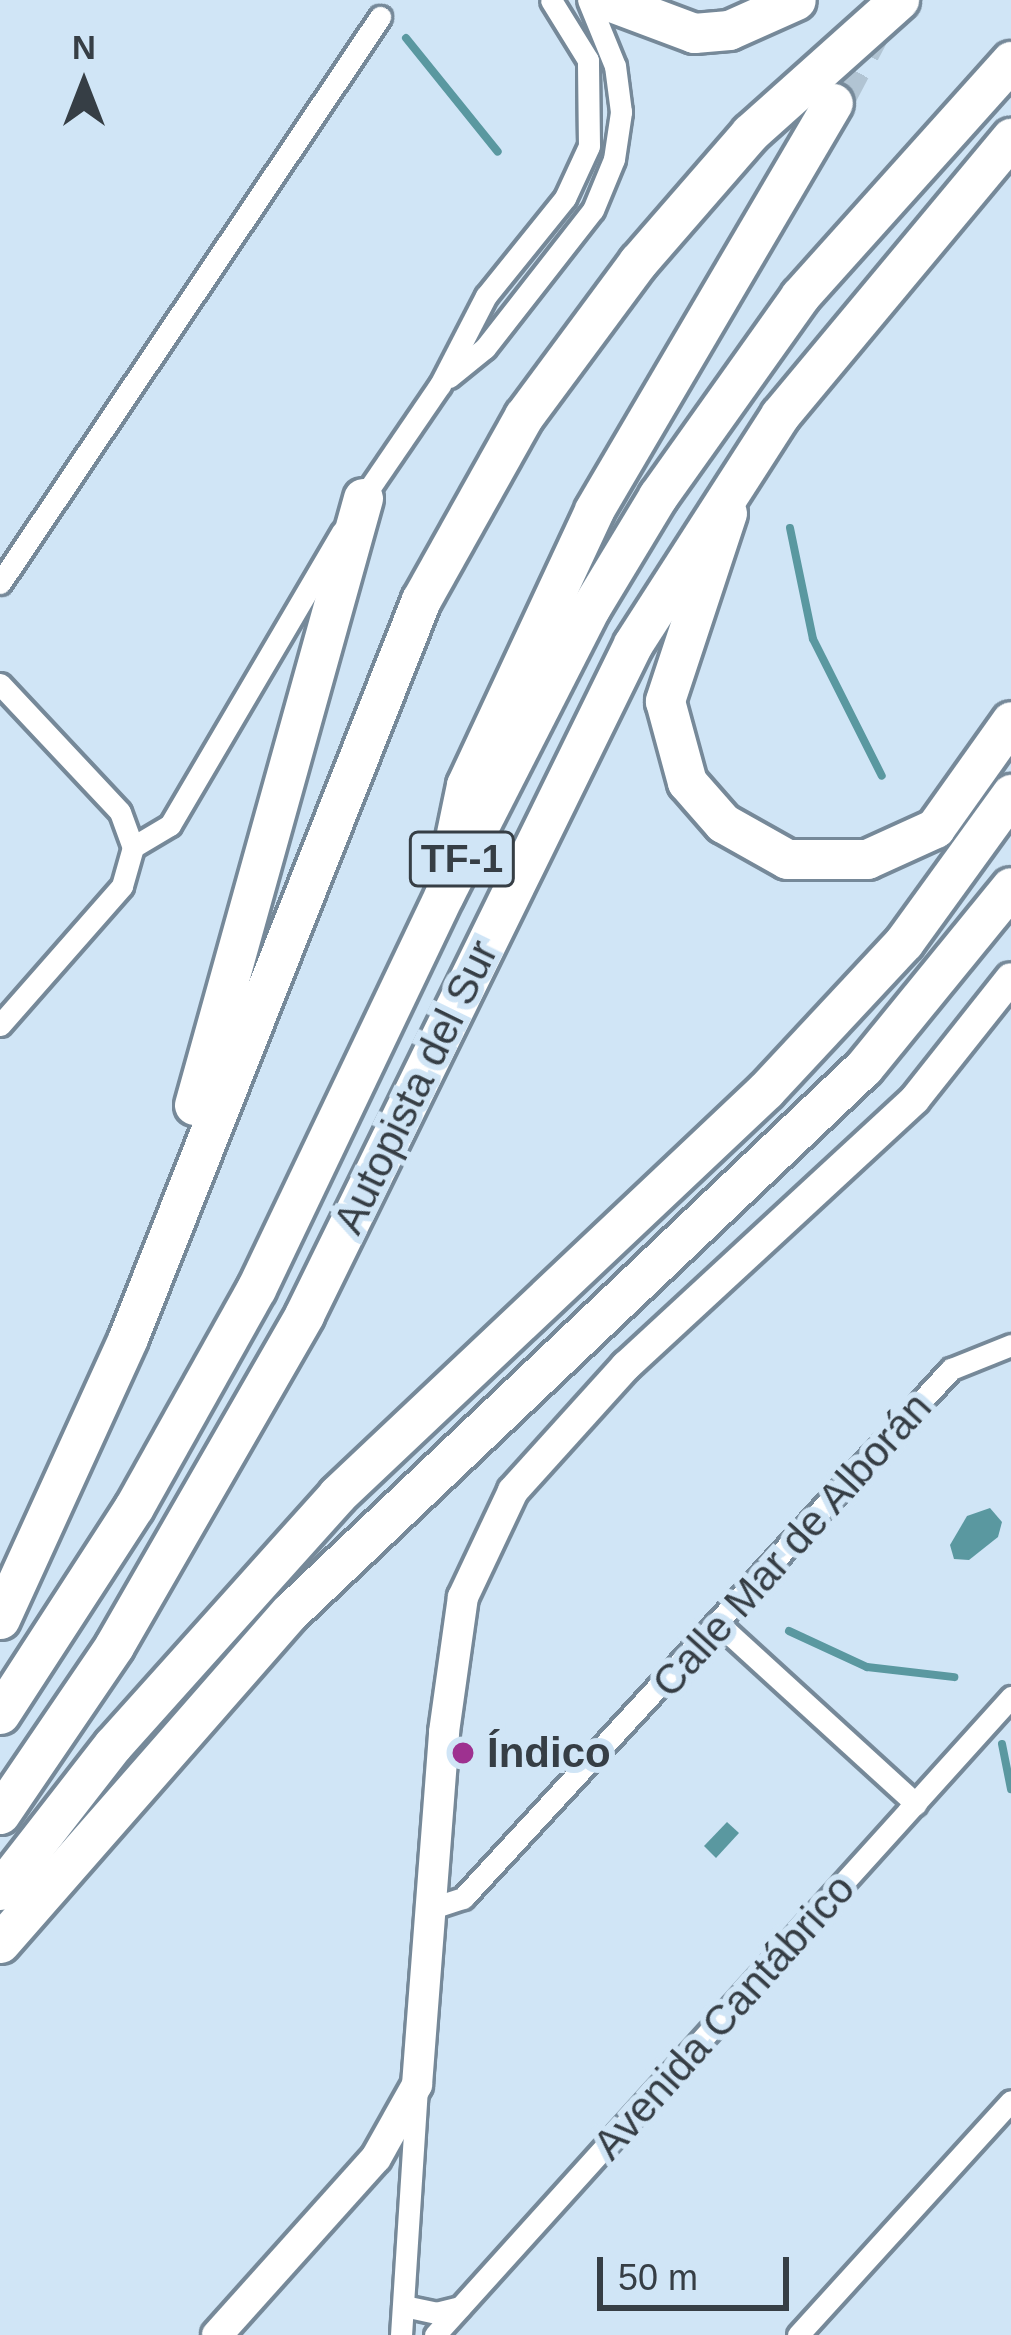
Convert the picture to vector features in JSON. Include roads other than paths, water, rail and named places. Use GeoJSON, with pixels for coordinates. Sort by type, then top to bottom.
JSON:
{"type":"FeatureCollection","features":[{"type":"Feature","properties":{"kind":"highway"},"geometry":{"type":"LineString","coordinates":[[606,0],[660,26],[694,33],[729,30],[796,0]]}},
{"type":"Feature","properties":{"kind":"highway"},"geometry":{"type":"LineString","coordinates":[[0,1618],[128,1338],[421,600],[524,416],[638,262],[750,133],[899,0]]}},
{"type":"Feature","properties":{"kind":"highway","name":"Autopista del Sur"},"geometry":{"type":"LineString","coordinates":[[0,1714],[134,1507],[256,1288],[444,895],[591,607],[658,496],[814,279],[1011,62]]}},
{"type":"Feature","properties":{"kind":"highway"},"geometry":{"type":"LineString","coordinates":[[444,895],[466,785],[594,510],[833,104]]}},
{"type":"Feature","properties":{"kind":"highway","name":"Autopista del Sur"},"geometry":{"type":"LineString","coordinates":[[0,1814],[208,1491],[392,1143],[569,762],[735,479],[921,237],[1011,138]]}},
{"type":"Feature","properties":{"kind":"highway"},"geometry":{"type":"LineString","coordinates":[[735,479],[713,573],[674,655],[665,701],[687,782],[723,823],[787,859],[867,859],[935,828],[1011,721]]}},
{"type":"Feature","properties":{"kind":"highway"},"geometry":{"type":"LineString","coordinates":[[128,1338],[363,498]]}},
{"type":"Feature","properties":{"kind":"highway"},"geometry":{"type":"LineString","coordinates":[[0,1890],[113,1745],[337,1495],[766,1090],[904,942],[1011,794]]}},
{"type":"Feature","properties":{"kind":"highway"},"geometry":{"type":"LineString","coordinates":[[0,1943],[290,1612],[864,1067],[1011,887]]}},
{"type":"Feature","properties":{"kind":"street"},"geometry":{"type":"LineString","coordinates":[[133,847],[170,825],[363,498],[440,386],[487,296],[565,198],[589,146],[588,60],[551,0]]}},
{"type":"Feature","properties":{"kind":"street"},"geometry":{"type":"LineString","coordinates":[[440,386],[485,348],[593,210],[607,176],[621,112],[615,66],[589,0]]}},
{"type":"Feature","properties":{"kind":"street"},"geometry":{"type":"LineString","coordinates":[[0,583],[380,17]]}},
{"type":"Feature","properties":{"kind":"street"},"geometry":{"type":"LineString","coordinates":[[0,683],[120,812],[133,847],[122,886],[0,1025]]}},
{"type":"Feature","properties":{"kind":"street"},"geometry":{"type":"LineString","coordinates":[[401,2335],[429,1909],[463,1598],[513,1491],[626,1366],[915,1099],[1011,978]]}},
{"type":"Feature","properties":{"kind":"street","name":"Calle Mar de Alborán"},"geometry":{"type":"LineString","coordinates":[[429,1909],[463,1898],[721,1626],[951,1369],[1011,1345]]}},
{"type":"Feature","properties":{"kind":"street"},"geometry":{"type":"LineString","coordinates":[[721,1626],[916,1804]]}},
{"type":"Feature","properties":{"kind":"street","name":"Avenida Cantábrico"},"geometry":{"type":"LineString","coordinates":[[435,2335],[1011,1697]]}},
{"type":"Feature","properties":{"kind":"street"},"geometry":{"type":"LineString","coordinates":[[217,2335],[367,2169],[404,2120],[417,2085]]}},
{"type":"Feature","properties":{"kind":"street"},"geometry":{"type":"LineString","coordinates":[[799,2335],[1011,2101]]}},
{"type":"Feature","properties":{"kind":"street"},"geometry":{"type":"LineString","coordinates":[[367,2169],[411,2194]]}},
{"type":"Feature","properties":{"kind":"street"},"geometry":{"type":"LineString","coordinates":[[404,2306],[436,2313],[460,2306]]}},
{"type":"Feature","properties":{"kind":"waterway"},"geometry":{"type":"LineString","coordinates":[[406,38],[498,152]]}},
{"type":"Feature","properties":{"kind":"waterway"},"geometry":{"type":"LineString","coordinates":[[790,528],[813,639],[882,776]]}},
{"type":"Feature","properties":{"kind":"waterway"},"geometry":{"type":"LineString","coordinates":[[789,1631],[867,1667],[954,1677]]}},
{"type":"Feature","properties":{"kind":"waterway"},"geometry":{"type":"LineString","coordinates":[[1002,1744],[1011,1789]]}},
{"type":"Feature","properties":{"kind":"tunnel"},"geometry":{"type":"LineString","coordinates":[[833,103],[876,21]]}},
{"type":"Feature","properties":{"kind":"place","name":"Índico"},"geometry":{"type":"Point","coordinates":[463,1753]}}]}
